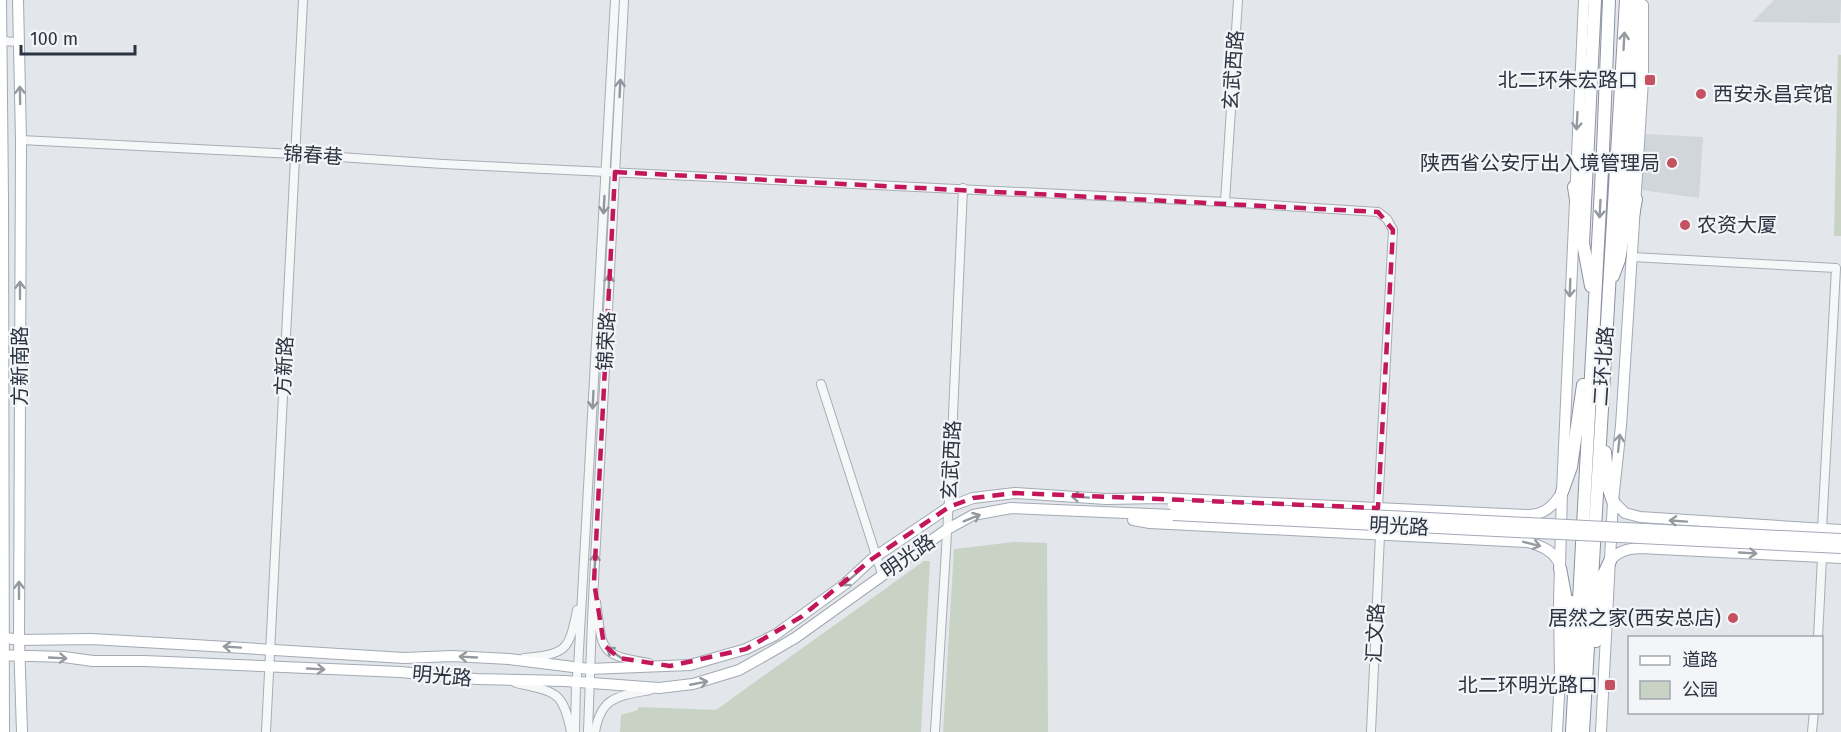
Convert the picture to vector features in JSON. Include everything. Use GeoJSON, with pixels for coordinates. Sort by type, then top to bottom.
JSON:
{"type":"FeatureCollection","features":[{"type":"Feature","properties":{"kind":"highway"},"geometry":{"type":"LineString","coordinates":[[1583,243],[1595,0]]}},
{"type":"Feature","properties":{"kind":"highway","name":"二环北路"},"geometry":{"type":"LineString","coordinates":[[1572,732],[1609,0]]}},
{"type":"Feature","properties":{"kind":"highway","name":"二环北路"},"geometry":{"type":"LineString","coordinates":[[1583,732],[1626,0]]}},
{"type":"Feature","properties":{"kind":"highway"},"geometry":{"type":"LineString","coordinates":[[1608,292],[1619,260],[1631,196],[1638,0]]}},
{"type":"Feature","properties":{"kind":"highway"},"geometry":{"type":"LineString","coordinates":[[1574,187],[1594,304]]}},
{"type":"Feature","properties":{"kind":"highway"},"geometry":{"type":"LineString","coordinates":[[1590,732],[1611,350],[1607,313]]}},
{"type":"Feature","properties":{"kind":"highway"},"geometry":{"type":"LineString","coordinates":[[1562,492],[1571,467],[1581,397],[1592,344]]}},
{"type":"Feature","properties":{"kind":"highway"},"geometry":{"type":"LineString","coordinates":[[1564,732],[1581,397]]}},
{"type":"Feature","properties":{"kind":"highway"},"geometry":{"type":"LineString","coordinates":[[1605,452],[1608,486],[1613,501]]}},
{"type":"Feature","properties":{"kind":"highway"},"geometry":{"type":"LineString","coordinates":[[1598,605],[1604,574],[1610,561]]}},
{"type":"Feature","properties":{"kind":"highway"},"geometry":{"type":"LineString","coordinates":[[1560,568],[1568,603],[1568,641]]}},
{"type":"Feature","properties":{"kind":"main road","name":"方新南路"},"geometry":{"type":"LineString","coordinates":[[1,0],[3,185],[1,655],[4,732]]}},
{"type":"Feature","properties":{"kind":"main road","name":"方新南路"},"geometry":{"type":"LineString","coordinates":[[18,0],[21,140],[19,640],[22,732]]}},
{"type":"Feature","properties":{"kind":"main road"},"geometry":{"type":"LineString","coordinates":[[1557,732],[1560,678],[1558,633],[1562,492],[1584,0]]}},
{"type":"Feature","properties":{"kind":"main road"},"geometry":{"type":"LineString","coordinates":[[1601,732],[1613,501],[1621,426],[1632,257],[1631,196],[1643,80],[1643,0]]}},
{"type":"Feature","properties":{"kind":"main road","name":"明光路"},"geometry":{"type":"LineString","coordinates":[[1,637],[19,640],[91,639],[404,658],[452,656],[509,659],[584,668],[690,665],[761,643],[845,584],[876,556],[949,507],[973,498],[1015,493],[1106,499],[1160,498],[1537,515],[1551,507],[1562,492]]}},
{"type":"Feature","properties":{"kind":"main road","name":"明光路"},"geometry":{"type":"LineString","coordinates":[[1106,499],[1173,510],[1841,548]]}},
{"type":"Feature","properties":{"kind":"main road"},"geometry":{"type":"LineString","coordinates":[[1613,501],[1625,513],[1640,518],[1841,530]]}},
{"type":"Feature","properties":{"kind":"main road","name":"明光路"},"geometry":{"type":"LineString","coordinates":[[1,655],[64,657],[93,661],[400,672],[659,688],[710,681],[755,662],[795,638],[946,530],[973,515],[1011,508],[1097,513],[1173,510],[1841,539]]}},
{"type":"Feature","properties":{"kind":"main road"},"geometry":{"type":"LineString","coordinates":[[1097,513],[1149,523],[1528,542],[1554,555],[1560,568]]}},
{"type":"Feature","properties":{"kind":"main road"},"geometry":{"type":"LineString","coordinates":[[1610,561],[1622,551],[1640,548],[1841,558]]}},
{"type":"Feature","properties":{"kind":"street","name":"方新路"},"geometry":{"type":"LineString","coordinates":[[266,732],[303,0]]}},
{"type":"Feature","properties":{"kind":"street","name":"锦荣路"},"geometry":{"type":"LineString","coordinates":[[573,732],[576,682],[584,668],[594,582],[615,0]]}},
{"type":"Feature","properties":{"kind":"street","name":"锦荣路"},"geometry":{"type":"LineString","coordinates":[[588,732],[589,683],[584,668],[584,577],[610,172],[624,0]]}},
{"type":"Feature","properties":{"kind":"street","name":"玄武西路"},"geometry":{"type":"LineString","coordinates":[[1225,202],[1238,0]]}},
{"type":"Feature","properties":{"kind":"street"},"geometry":{"type":"LineString","coordinates":[[1,41],[19,42]]}},
{"type":"Feature","properties":{"kind":"street","name":"锦春巷"},"geometry":{"type":"LineString","coordinates":[[21,140],[610,172]]}},
{"type":"Feature","properties":{"kind":"street"},"geometry":{"type":"LineString","coordinates":[[610,172],[963,188],[1378,212],[1387,219],[1393,230],[1378,508]]}},
{"type":"Feature","properties":{"kind":"street","name":"玄武西路"},"geometry":{"type":"LineString","coordinates":[[935,732],[949,507],[963,188]]}},
{"type":"Feature","properties":{"kind":"street"},"geometry":{"type":"LineString","coordinates":[[1632,257],[1836,268],[1822,529]]}},
{"type":"Feature","properties":{"kind":"street"},"geometry":{"type":"LineString","coordinates":[[821,384],[882,574]]}},
{"type":"Feature","properties":{"kind":"street","name":"汇文路"},"geometry":{"type":"LineString","coordinates":[[1371,732],[1380,534]]}},
{"type":"Feature","properties":{"kind":"street"},"geometry":{"type":"LineString","coordinates":[[1818,636],[1822,557]]}},
{"type":"Feature","properties":{"kind":"street"},"geometry":{"type":"LineString","coordinates":[[509,659],[550,656],[565,646],[573,630],[584,577]]}},
{"type":"Feature","properties":{"kind":"street"},"geometry":{"type":"LineString","coordinates":[[594,582],[602,639],[606,649],[619,658],[670,666]]}},
{"type":"Feature","properties":{"kind":"street"},"geometry":{"type":"LineString","coordinates":[[504,680],[555,693],[564,704],[573,732]]}},
{"type":"Feature","properties":{"kind":"street"},"geometry":{"type":"LineString","coordinates":[[595,732],[601,711],[611,700],[659,688]]}},
{"type":"Feature","properties":{"kind":"street"},"geometry":{"type":"LineString","coordinates":[[1812,732],[1814,714]]}},
{"type":"Feature","properties":{"kind":"highlighted area"},"geometry":{"type":"Polygon","coordinates":[[[615,172],[1365,210],[1378,212],[1393,230],[1378,508],[1015,493],[973,498],[949,507],[872,559],[801,617],[746,649],[670,666],[619,658],[604,645],[594,582],[615,172]]]}},
{"type":"Feature","properties":{"kind":"shaded area"},"geometry":{"type":"Polygon","coordinates":[[[1774,0],[1841,0],[1840,23],[1752,22],[1774,0]]]}},
{"type":"Feature","properties":{"kind":"shaded area","name":"陕西省公安厅出入境管理局"},"geometry":{"type":"Polygon","coordinates":[[[1645,134],[1703,137],[1699,198],[1642,190],[1645,134]]]}},
{"type":"Feature","properties":{"kind":"green space"},"geometry":{"type":"Polygon","coordinates":[[[1838,55],[1841,55],[1841,236],[1834,236],[1838,55]]]}},
{"type":"Feature","properties":{"kind":"green space"},"geometry":{"type":"Polygon","coordinates":[[[1014,542],[1047,543],[1048,732],[943,732],[954,549],[1014,542]]]}},
{"type":"Feature","properties":{"kind":"green space"},"geometry":{"type":"Polygon","coordinates":[[[924,561],[930,561],[921,732],[620,732],[621,715],[638,710],[638,707],[716,710],[924,561]]]}},
{"type":"Feature","properties":{"kind":"place","name":"北二环朱宏路口"},"geometry":{"type":"Point","coordinates":[1650,80]}},
{"type":"Feature","properties":{"kind":"place","name":"西安永昌宾馆"},"geometry":{"type":"Point","coordinates":[1701,94]}},
{"type":"Feature","properties":{"kind":"place","name":"陕西省公安厅出入境管理局"},"geometry":{"type":"Point","coordinates":[1672,163]}},
{"type":"Feature","properties":{"kind":"place","name":"农资大厦"},"geometry":{"type":"Point","coordinates":[1685,225]}},
{"type":"Feature","properties":{"kind":"place","name":"居然之家(西安总店)"},"geometry":{"type":"Point","coordinates":[1733,618]}},
{"type":"Feature","properties":{"kind":"place","name":"北二环明光路口"},"geometry":{"type":"Point","coordinates":[1610,685]}}]}
